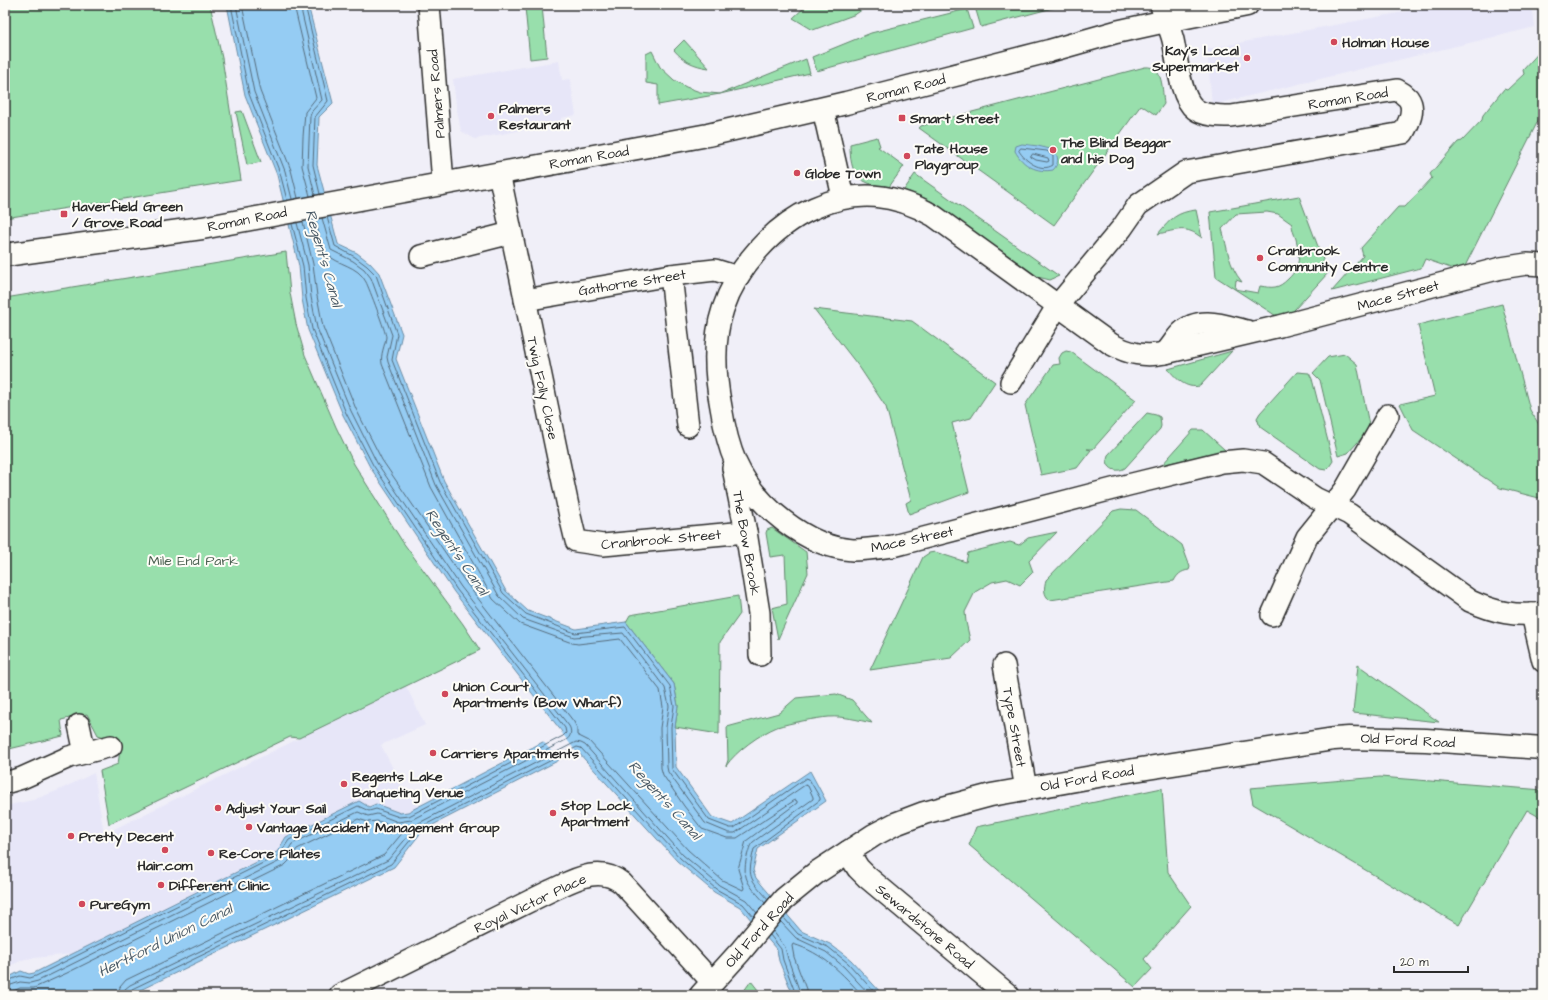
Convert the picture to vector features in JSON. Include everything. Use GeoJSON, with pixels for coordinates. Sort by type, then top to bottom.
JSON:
{"type":"FeatureCollection","features":[{"type":"Feature","properties":{"kind":"main road","name":"Roman Road"},"geometry":{"type":"LineString","coordinates":[[5,255],[202,228],[708,135],[823,109],[1049,51],[1116,32],[1163,13],[1247,5]]}},
{"type":"Feature","properties":{"kind":"main road","name":"Old Ford Road"},"geometry":{"type":"LineString","coordinates":[[707,989],[784,899],[816,872],[895,824],[924,812],[991,795],[1212,757],[1334,739],[1426,740],[1543,748]]}},
{"type":"Feature","properties":{"kind":"main road","name":"Sewardstone Road"},"geometry":{"type":"LineString","coordinates":[[848,852],[858,868],[867,877],[1008,995]]}},
{"type":"Feature","properties":{"kind":"street","name":"Palmers Road"},"geometry":{"type":"LineString","coordinates":[[429,5],[443,183]]}},
{"type":"Feature","properties":{"kind":"street","name":"Roman Road"},"geometry":{"type":"LineString","coordinates":[[1058,305],[1122,228],[1138,205],[1186,172],[1403,133],[1409,123],[1412,108],[1408,98],[1398,90],[1231,116],[1215,117],[1195,109],[1186,97],[1181,82],[1172,38],[1163,13]]}},
{"type":"Feature","properties":{"kind":"street"},"geometry":{"type":"LineString","coordinates":[[823,109],[843,197]]}},
{"type":"Feature","properties":{"kind":"street","name":"Twig Folly Close"},"geometry":{"type":"LineString","coordinates":[[499,173],[576,541]]}},
{"type":"Feature","properties":{"kind":"street","name":"Mace Street"},"geometry":{"type":"LineString","coordinates":[[1543,265],[1527,264],[1501,268],[1253,332],[1165,353],[1137,355],[1124,351],[1111,344],[947,225],[922,209],[906,202],[874,196],[858,195],[843,197],[826,202],[795,217],[783,226],[759,250],[738,277],[730,293],[723,309],[717,344],[717,380],[726,433],[730,449],[739,469],[754,493],[780,519],[814,539],[832,546],[852,550],[872,550],[893,546],[1128,485],[1233,460],[1243,460],[1263,464],[1316,498],[1349,514],[1470,602],[1490,610],[1511,614],[1538,614],[1543,661]]}},
{"type":"Feature","properties":{"kind":"street"},"geometry":{"type":"LineString","coordinates":[[421,256],[511,234]]}},
{"type":"Feature","properties":{"kind":"street","name":"Gathorne Street"},"geometry":{"type":"LineString","coordinates":[[525,300],[671,275],[715,270],[738,277]]}},
{"type":"Feature","properties":{"kind":"street"},"geometry":{"type":"LineString","coordinates":[[671,275],[688,426]]}},
{"type":"Feature","properties":{"kind":"street"},"geometry":{"type":"LineString","coordinates":[[1011,382],[1058,305]]}},
{"type":"Feature","properties":{"kind":"street"},"geometry":{"type":"LineString","coordinates":[[1272,615],[1307,537],[1345,490],[1388,415]]}},
{"type":"Feature","properties":{"kind":"street","name":"The Bow Brook"},"geometry":{"type":"LineString","coordinates":[[726,433],[746,532],[759,613],[760,655]]}},
{"type":"Feature","properties":{"kind":"street","name":"Cranbrook Street"},"geometry":{"type":"LineString","coordinates":[[576,541],[603,545],[746,532]]}},
{"type":"Feature","properties":{"kind":"street","name":"Type Street"},"geometry":{"type":"LineString","coordinates":[[1004,665],[1026,789]]}},
{"type":"Feature","properties":{"kind":"street"},"geometry":{"type":"LineString","coordinates":[[79,725],[85,753]]}},
{"type":"Feature","properties":{"kind":"street"},"geometry":{"type":"LineString","coordinates":[[5,783],[22,778],[69,757],[112,746]]}},
{"type":"Feature","properties":{"kind":"street","name":"Royal Victor Place"},"geometry":{"type":"LineString","coordinates":[[340,995],[550,891],[584,876],[597,874],[609,876],[622,883],[707,989]]}},
{"type":"Feature","properties":{"kind":"shaded area","name":"Holman House"},"geometry":{"type":"Polygon","coordinates":[[[1441,5],[1532,5],[1535,27],[1212,105],[1207,49],[1441,5]]]}},
{"type":"Feature","properties":{"kind":"shaded area"},"geometry":{"type":"Polygon","coordinates":[[[559,61],[562,80],[570,79],[576,115],[561,118],[561,121],[538,125],[539,127],[475,139],[461,131],[453,79],[559,61]]]}},
{"type":"Feature","properties":{"kind":"shaded area"},"geometry":{"type":"Polygon","coordinates":[[[406,686],[425,725],[381,745],[405,792],[419,807],[408,812],[400,813],[369,807],[286,837],[278,852],[72,954],[25,959],[5,968],[5,806],[33,800],[59,790],[94,773],[104,834],[406,686]]]}},
{"type":"Feature","properties":{"kind":"green space"},"geometry":{"type":"Polygon","coordinates":[[[5,5],[210,5],[222,58],[241,180],[5,218],[5,5]]]}},
{"type":"Feature","properties":{"kind":"green space"},"geometry":{"type":"Polygon","coordinates":[[[807,5],[869,5],[856,14],[813,30],[793,18],[807,5]]]}},
{"type":"Feature","properties":{"kind":"green space"},"geometry":{"type":"Polygon","coordinates":[[[984,5],[1064,5],[981,27],[975,7],[984,5]]]}},
{"type":"Feature","properties":{"kind":"green space"},"geometry":{"type":"Polygon","coordinates":[[[542,6],[547,57],[530,59],[525,7],[542,6]]]}},
{"type":"Feature","properties":{"kind":"green space"},"geometry":{"type":"Polygon","coordinates":[[[967,9],[973,28],[817,71],[812,57],[871,33],[967,9]]]}},
{"type":"Feature","properties":{"kind":"green space"},"geometry":{"type":"Polygon","coordinates":[[[684,40],[709,68],[698,66],[689,62],[674,50],[684,40]]]}},
{"type":"Feature","properties":{"kind":"green space"},"geometry":{"type":"Polygon","coordinates":[[[1543,48],[1543,111],[1462,272],[1425,259],[1421,268],[1332,291],[1363,256],[1361,248],[1398,207],[1405,207],[1432,178],[1430,174],[1458,142],[1462,141],[1482,120],[1483,115],[1504,89],[1507,90],[1524,74],[1523,70],[1543,48]]]}},
{"type":"Feature","properties":{"kind":"green space"},"geometry":{"type":"Polygon","coordinates":[[[652,51],[660,67],[674,80],[686,87],[700,92],[720,94],[658,105],[658,85],[646,83],[646,54],[652,51]]]}},
{"type":"Feature","properties":{"kind":"green space"},"geometry":{"type":"Polygon","coordinates":[[[806,59],[810,73],[720,94],[806,59]]]}},
{"type":"Feature","properties":{"kind":"green space"},"geometry":{"type":"Polygon","coordinates":[[[1145,67],[1151,67],[1159,74],[1164,104],[1156,115],[1141,105],[1054,225],[919,128],[921,126],[949,118],[1145,67]]]}},
{"type":"Feature","properties":{"kind":"green space"},"geometry":{"type":"Polygon","coordinates":[[[242,111],[261,162],[247,165],[236,112],[242,111]]]}},
{"type":"Feature","properties":{"kind":"green space"},"geometry":{"type":"Polygon","coordinates":[[[877,137],[880,146],[878,147],[904,166],[889,187],[869,183],[858,176],[854,170],[850,155],[850,144],[877,137]]]}},
{"type":"Feature","properties":{"kind":"green space"},"geometry":{"type":"Polygon","coordinates":[[[915,174],[1059,276],[1050,280],[1038,277],[931,201],[904,190],[915,174]]]}},
{"type":"Feature","properties":{"kind":"green space"},"geometry":{"type":"Polygon","coordinates":[[[1299,196],[1328,273],[1284,321],[1216,277],[1210,212],[1299,196]],[[1267,212],[1236,214],[1222,229],[1231,263],[1237,276],[1242,282],[1236,280],[1235,289],[1258,293],[1260,286],[1272,287],[1281,285],[1295,270],[1299,256],[1292,224],[1278,214],[1267,212]]]}},
{"type":"Feature","properties":{"kind":"green space"},"geometry":{"type":"Polygon","coordinates":[[[1196,210],[1202,238],[1191,231],[1186,230],[1176,230],[1158,234],[1174,217],[1184,212],[1196,210]]]}},
{"type":"Feature","properties":{"kind":"green space","name":"Mile End Park"},"geometry":{"type":"Polygon","coordinates":[[[286,252],[290,293],[296,324],[305,355],[336,427],[354,464],[402,541],[463,624],[480,650],[299,738],[290,737],[109,824],[100,771],[118,764],[121,743],[98,735],[87,714],[61,720],[63,736],[5,750],[5,298],[286,252]]]}},
{"type":"Feature","properties":{"kind":"green space"},"geometry":{"type":"Polygon","coordinates":[[[1502,304],[1530,410],[1543,431],[1543,499],[1500,488],[1413,430],[1400,404],[1435,396],[1418,325],[1502,304]]]}},
{"type":"Feature","properties":{"kind":"green space"},"geometry":{"type":"Polygon","coordinates":[[[814,309],[912,321],[995,382],[971,418],[952,423],[969,492],[909,514],[906,503],[911,500],[886,407],[860,368],[814,309]]]}},
{"type":"Feature","properties":{"kind":"green space"},"geometry":{"type":"Polygon","coordinates":[[[1066,351],[1071,352],[1136,400],[1093,449],[1087,449],[1091,450],[1077,468],[1041,475],[1025,405],[1053,365],[1060,364],[1059,358],[1062,353],[1066,351]]]}},
{"type":"Feature","properties":{"kind":"green space"},"geometry":{"type":"Polygon","coordinates":[[[1232,351],[1200,386],[1195,387],[1186,385],[1178,380],[1168,369],[1232,351]]]}},
{"type":"Feature","properties":{"kind":"green space"},"geometry":{"type":"Polygon","coordinates":[[[1345,354],[1357,364],[1369,425],[1366,433],[1348,453],[1338,456],[1320,380],[1313,373],[1328,357],[1345,354]]]}},
{"type":"Feature","properties":{"kind":"green space"},"geometry":{"type":"Polygon","coordinates":[[[1297,372],[1309,373],[1312,379],[1333,461],[1326,470],[1320,469],[1260,427],[1257,418],[1297,372]]]}},
{"type":"Feature","properties":{"kind":"green space"},"geometry":{"type":"Polygon","coordinates":[[[1147,413],[1160,417],[1160,429],[1125,468],[1121,470],[1114,470],[1109,466],[1107,459],[1108,455],[1147,413]]]}},
{"type":"Feature","properties":{"kind":"green space"},"geometry":{"type":"Polygon","coordinates":[[[1193,430],[1203,430],[1225,450],[1162,465],[1193,430]]]}},
{"type":"Feature","properties":{"kind":"green space"},"geometry":{"type":"Polygon","coordinates":[[[1121,509],[1136,510],[1182,545],[1190,567],[1189,570],[1184,571],[1176,577],[1174,581],[1050,600],[1045,593],[1046,580],[1113,511],[1121,509]]]}},
{"type":"Feature","properties":{"kind":"green space"},"geometry":{"type":"Polygon","coordinates":[[[772,528],[806,552],[808,573],[778,639],[772,608],[787,604],[785,555],[770,557],[766,533],[767,530],[772,528]]]}},
{"type":"Feature","properties":{"kind":"green space"},"geometry":{"type":"Polygon","coordinates":[[[1057,532],[1029,561],[1033,572],[1020,585],[1007,579],[992,582],[975,592],[965,612],[970,640],[951,658],[870,670],[923,557],[929,553],[935,552],[966,562],[968,553],[1010,542],[1019,545],[1028,538],[1057,532]]]}},
{"type":"Feature","properties":{"kind":"green space"},"geometry":{"type":"Polygon","coordinates":[[[738,596],[740,614],[720,642],[719,734],[675,727],[678,706],[674,684],[626,622],[630,615],[738,596]]]}},
{"type":"Feature","properties":{"kind":"green space"},"geometry":{"type":"Polygon","coordinates":[[[1358,665],[1439,722],[1353,713],[1358,665]]]}},
{"type":"Feature","properties":{"kind":"green space"},"geometry":{"type":"Polygon","coordinates":[[[836,694],[852,700],[872,723],[845,718],[829,717],[817,718],[777,727],[763,734],[749,744],[730,760],[726,766],[728,760],[727,727],[779,713],[796,698],[836,694]]]}},
{"type":"Feature","properties":{"kind":"green space"},"geometry":{"type":"Polygon","coordinates":[[[1380,777],[1543,790],[1543,819],[1527,810],[1459,925],[1253,804],[1250,788],[1380,777]]]}},
{"type":"Feature","properties":{"kind":"green space"},"geometry":{"type":"Polygon","coordinates":[[[1162,788],[1168,872],[1191,906],[1144,959],[1152,969],[1135,987],[969,845],[976,827],[1162,788]]]}},
{"type":"Feature","properties":{"kind":"green space"},"geometry":{"type":"Polygon","coordinates":[[[751,981],[762,995],[741,995],[751,981]]]}},
{"type":"Feature","properties":{"kind":"water"},"geometry":{"type":"Polygon","coordinates":[[[227,5],[308,5],[333,103],[319,117],[317,165],[338,244],[357,253],[370,263],[379,273],[402,334],[396,359],[444,481],[506,591],[528,611],[576,629],[626,622],[674,684],[678,706],[675,727],[676,767],[712,817],[732,824],[810,771],[826,801],[758,849],[753,870],[756,878],[801,931],[830,944],[851,960],[883,995],[793,995],[779,961],[777,950],[740,907],[714,892],[677,861],[577,751],[423,830],[394,867],[130,995],[5,995],[5,979],[21,971],[29,974],[34,973],[277,852],[286,837],[359,801],[369,807],[376,804],[400,813],[408,812],[562,732],[454,592],[370,467],[343,415],[308,330],[302,299],[299,266],[277,175],[245,95],[227,5]]]}},
{"type":"Feature","properties":{"kind":"water"},"geometry":{"type":"Polygon","coordinates":[[[1022,144],[1054,150],[1058,160],[1055,168],[1047,171],[1036,169],[1026,164],[1015,151],[1016,146],[1022,144]]]}},
{"type":"Feature","properties":{"kind":"pier"},"geometry":{"type":"Polygon","coordinates":[[[555,725],[577,753],[560,762],[542,740],[559,731],[555,725]]]}},
{"type":"Feature","properties":{"kind":"place","name":"Holman House"},"geometry":{"type":"Point","coordinates":[1334,42]}},
{"type":"Feature","properties":{"kind":"place","name":"Kay's Local Supermarket"},"geometry":{"type":"Point","coordinates":[1247,58]}},
{"type":"Feature","properties":{"kind":"place","name":"Palmers Restaurant"},"geometry":{"type":"Point","coordinates":[491,116]}},
{"type":"Feature","properties":{"kind":"place","name":"Smart Street"},"geometry":{"type":"Point","coordinates":[902,118]}},
{"type":"Feature","properties":{"kind":"place","name":"The Blind Beggar and his Dog"},"geometry":{"type":"Point","coordinates":[1053,150]}},
{"type":"Feature","properties":{"kind":"place","name":"Tate House Playgroup"},"geometry":{"type":"Point","coordinates":[907,156]}},
{"type":"Feature","properties":{"kind":"place","name":"Globe Town"},"geometry":{"type":"Point","coordinates":[797,173]}},
{"type":"Feature","properties":{"kind":"place","name":"Haverfield Green / Grove Road"},"geometry":{"type":"Point","coordinates":[64,214]}},
{"type":"Feature","properties":{"kind":"place","name":"Cranbrook Community Centre"},"geometry":{"type":"Point","coordinates":[1260,258]}},
{"type":"Feature","properties":{"kind":"place","name":"Union Court Apartments (Bow Wharf)"},"geometry":{"type":"Point","coordinates":[445,694]}},
{"type":"Feature","properties":{"kind":"place","name":"Carriers Apartments"},"geometry":{"type":"Point","coordinates":[433,753]}},
{"type":"Feature","properties":{"kind":"place","name":"Regents Lake Banqueting Venue"},"geometry":{"type":"Point","coordinates":[344,784]}},
{"type":"Feature","properties":{"kind":"place","name":"Adjust Your Sail"},"geometry":{"type":"Point","coordinates":[218,808]}},
{"type":"Feature","properties":{"kind":"place","name":"Stop Lock Apartment"},"geometry":{"type":"Point","coordinates":[553,813]}},
{"type":"Feature","properties":{"kind":"place","name":"Vantage Accident Management Group"},"geometry":{"type":"Point","coordinates":[249,827]}},
{"type":"Feature","properties":{"kind":"place","name":"Pretty Decent"},"geometry":{"type":"Point","coordinates":[71,836]}},
{"type":"Feature","properties":{"kind":"place","name":"Hair.com"},"geometry":{"type":"Point","coordinates":[165,850]}},
{"type":"Feature","properties":{"kind":"place","name":"Re-Core Pilates"},"geometry":{"type":"Point","coordinates":[211,853]}},
{"type":"Feature","properties":{"kind":"place","name":"Different Clinic"},"geometry":{"type":"Point","coordinates":[161,885]}},
{"type":"Feature","properties":{"kind":"place","name":"PureGym"},"geometry":{"type":"Point","coordinates":[82,904]}},
{"type":"Feature","properties":{"kind":"water label","name":"Regent's Canal"},"geometry":{"type":"Point","coordinates":[324,258]}},
{"type":"Feature","properties":{"kind":"water label","name":"Regent's Canal"},"geometry":{"type":"Point","coordinates":[457,552]}},
{"type":"Feature","properties":{"kind":"water label","name":"Regent's Canal"},"geometry":{"type":"Point","coordinates":[665,800]}},
{"type":"Feature","properties":{"kind":"water label","name":"Hertford Union Canal"},"geometry":{"type":"Point","coordinates":[165,940]}}]}
